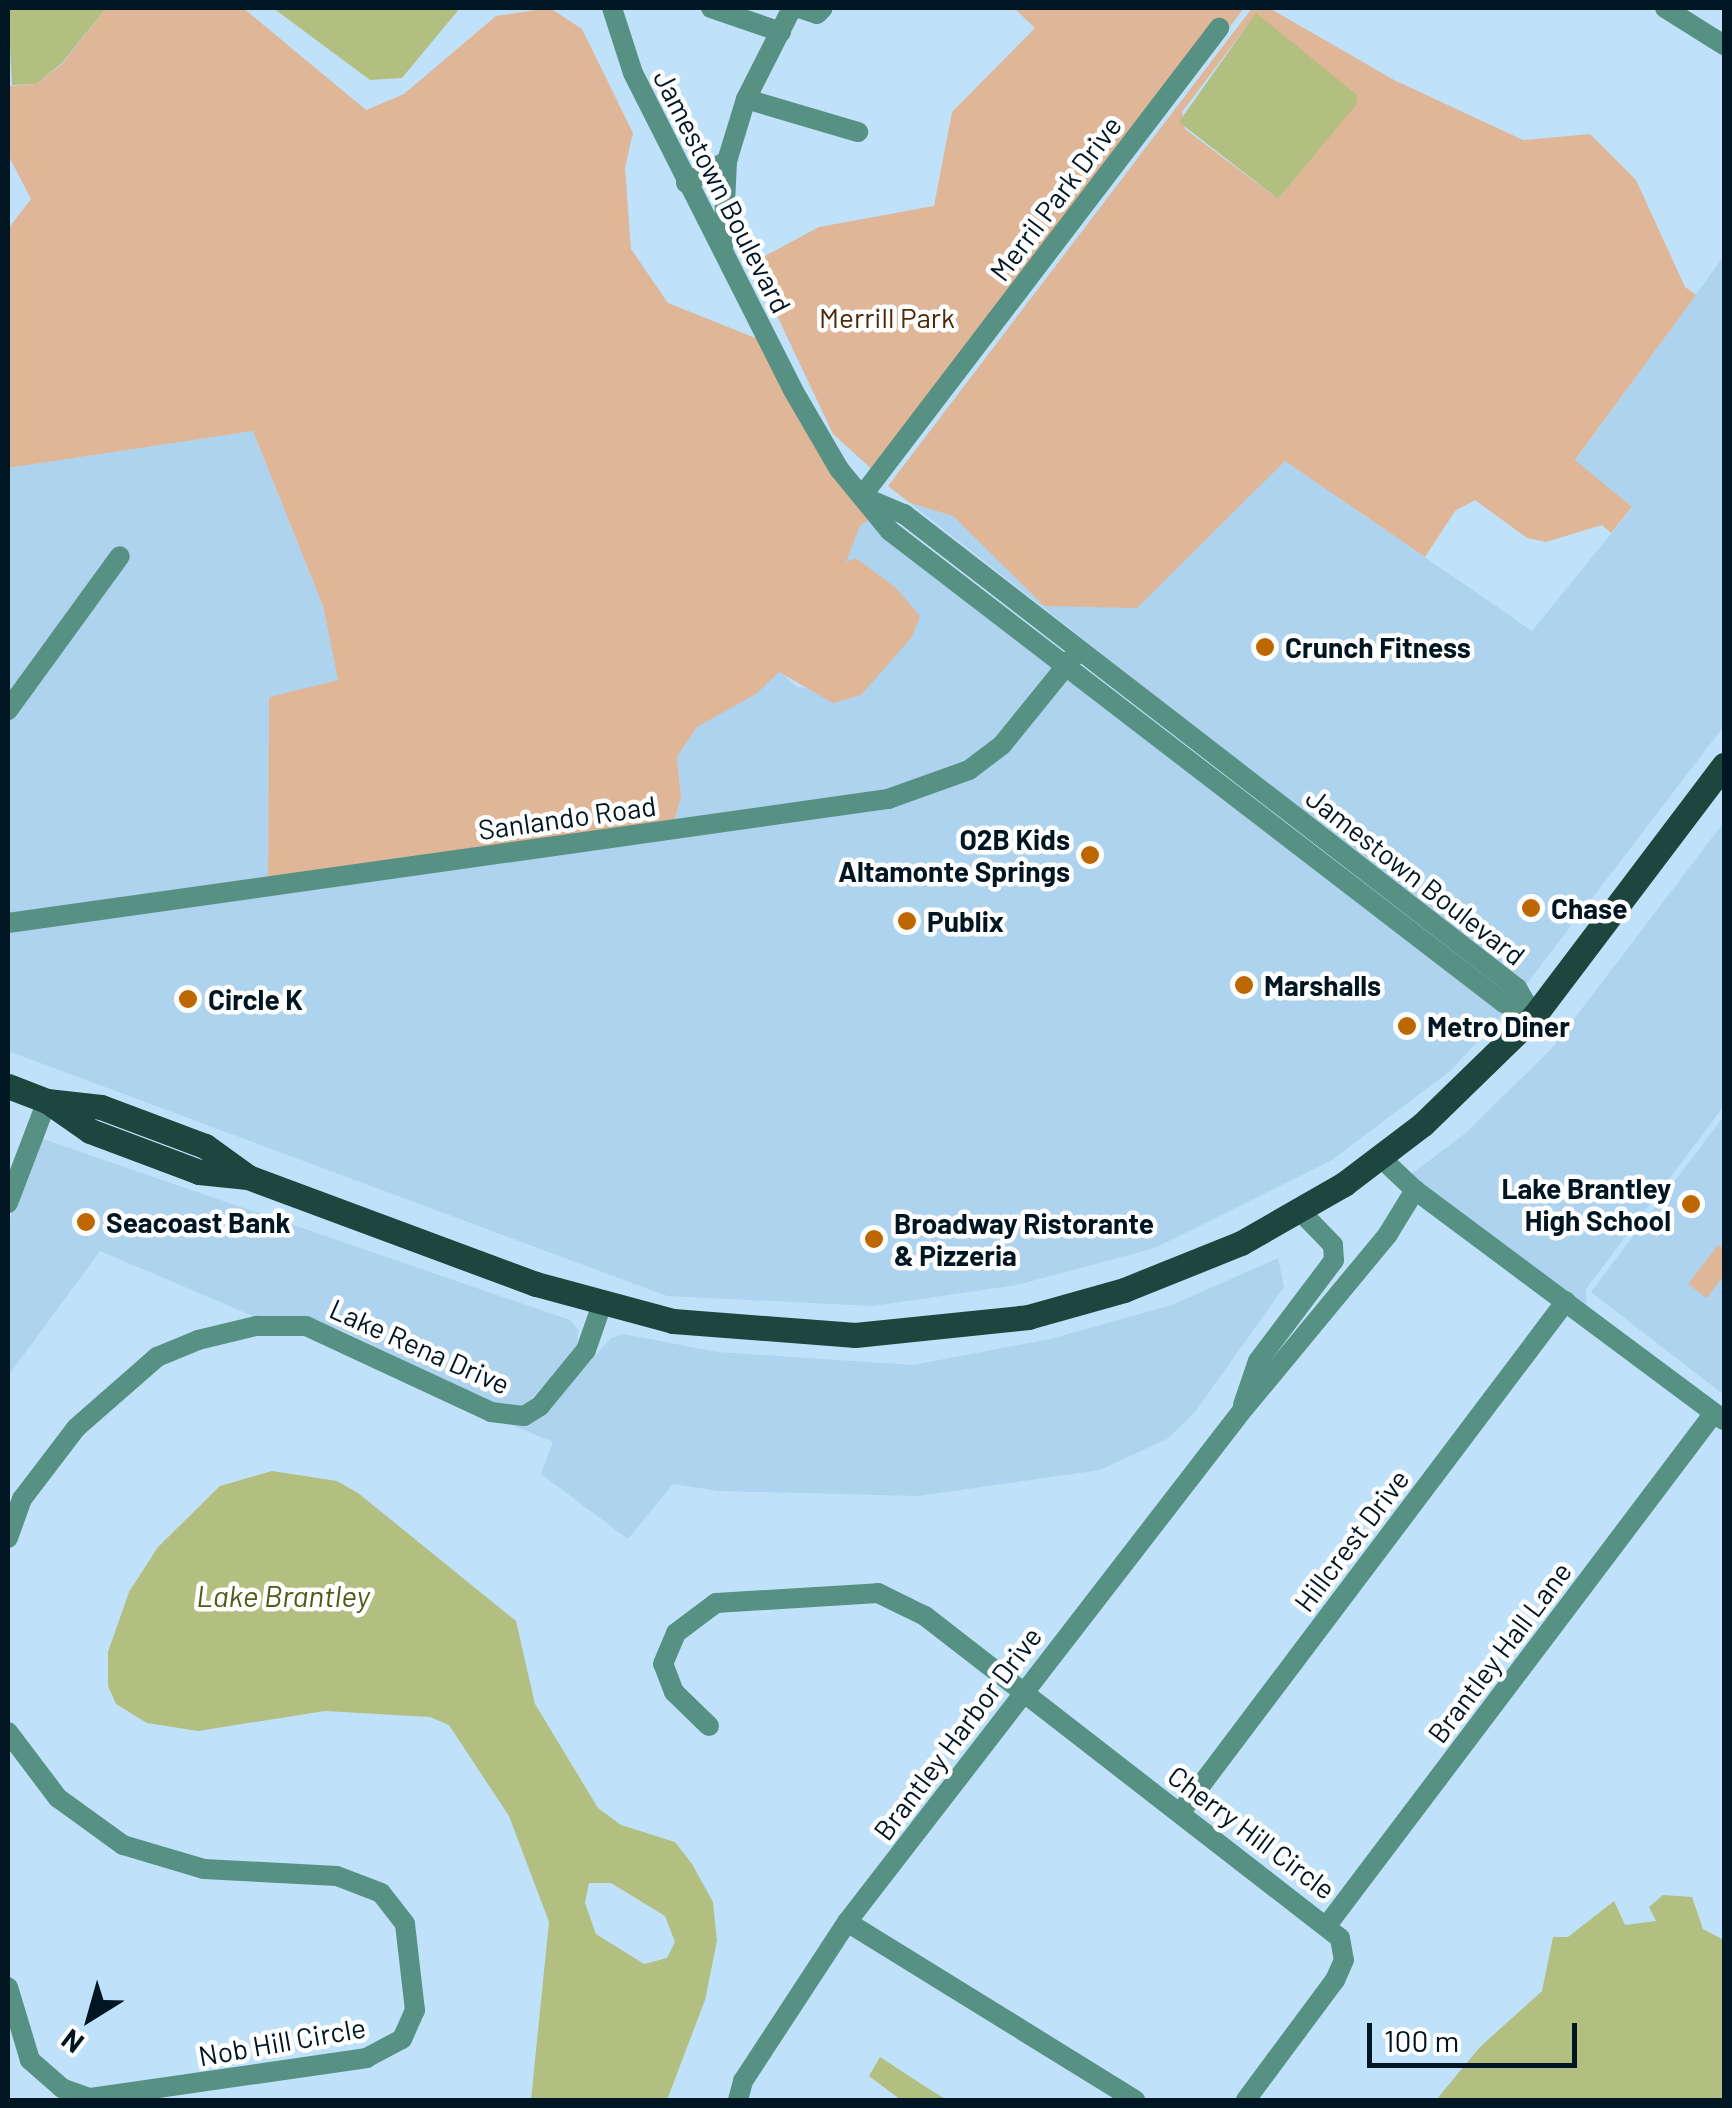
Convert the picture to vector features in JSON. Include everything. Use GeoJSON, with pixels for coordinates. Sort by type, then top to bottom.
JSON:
{"type":"FeatureCollection","features":[{"type":"Feature","properties":{"kind":"main road"},"geometry":{"type":"LineString","coordinates":[[8,1086],[47,1100],[101,1107],[205,1146],[248,1177],[602,1304],[760,1332],[940,1331],[1028,1317],[1124,1290],[1201,1262],[1300,1211],[1380,1157],[1478,1076],[1534,1016],[1724,765]]}},
{"type":"Feature","properties":{"kind":"street","name":"Jamestown Boulevard"},"geometry":{"type":"LineString","coordinates":[[612,8],[633,73],[686,182],[809,419],[862,496],[904,514],[1072,659],[1517,988],[1534,1016]]}},
{"type":"Feature","properties":{"kind":"street"},"geometry":{"type":"LineString","coordinates":[[711,8],[748,14],[780,32]]}},
{"type":"Feature","properties":{"kind":"street"},"geometry":{"type":"LineString","coordinates":[[724,253],[727,162],[746,99],[796,8],[817,14],[823,8]]}},
{"type":"Feature","properties":{"kind":"street"},"geometry":{"type":"LineString","coordinates":[[1665,8],[1724,45]]}},
{"type":"Feature","properties":{"kind":"street","name":"Merril Park Drive"},"geometry":{"type":"LineString","coordinates":[[862,496],[1219,28]]}},
{"type":"Feature","properties":{"kind":"street"},"geometry":{"type":"LineString","coordinates":[[746,99],[858,132]]}},
{"type":"Feature","properties":{"kind":"street"},"geometry":{"type":"LineString","coordinates":[[686,182],[727,162]]}},
{"type":"Feature","properties":{"kind":"street"},"geometry":{"type":"LineString","coordinates":[[8,710],[120,556]]}},
{"type":"Feature","properties":{"kind":"street","name":"Sanlando Road"},"geometry":{"type":"LineString","coordinates":[[8,924],[888,799],[969,770],[1002,746],[1072,659]]}},
{"type":"Feature","properties":{"kind":"street"},"geometry":{"type":"LineString","coordinates":[[8,1203],[47,1100]]}},
{"type":"Feature","properties":{"kind":"street"},"geometry":{"type":"LineString","coordinates":[[1380,1157],[1415,1190],[1719,1417]]}},
{"type":"Feature","properties":{"kind":"street","name":"Brantley Harbor Drive"},"geometry":{"type":"LineString","coordinates":[[738,2100],[743,2081],[847,1922],[1241,1412],[1388,1234],[1415,1190]]}},
{"type":"Feature","properties":{"kind":"street","name":"Brantley Harbor Drive"},"geometry":{"type":"LineString","coordinates":[[1241,1412],[1258,1361],[1334,1260],[1333,1245],[1300,1211]]}},
{"type":"Feature","properties":{"kind":"street","name":"Hillcrest Drive"},"geometry":{"type":"LineString","coordinates":[[1180,1813],[1566,1301]]}},
{"type":"Feature","properties":{"kind":"street","name":"Lake Rena Drive"},"geometry":{"type":"LineString","coordinates":[[8,1538],[22,1498],[76,1428],[157,1357],[198,1340],[256,1326],[306,1326],[491,1412],[524,1416],[540,1406],[586,1350],[602,1304]]}},
{"type":"Feature","properties":{"kind":"street","name":"Brantley Hall Lane"},"geometry":{"type":"LineString","coordinates":[[1328,1924],[1719,1417]]}},
{"type":"Feature","properties":{"kind":"street","name":"Cherry Hill Circle"},"geometry":{"type":"LineString","coordinates":[[709,1726],[674,1692],[663,1664],[676,1633],[698,1613],[737,1598],[878,1593],[925,1616],[1024,1688],[1180,1813],[1328,1924],[1340,1938],[1344,1960],[1335,1980],[1246,2100]]}},
{"type":"Feature","properties":{"kind":"street","name":"Nob Hill Circle"},"geometry":{"type":"LineString","coordinates":[[8,1732],[32,1772],[58,1798],[123,1845],[204,1869],[337,1876],[381,1892],[404,1924],[416,1987],[406,2034],[380,2054],[117,2098],[89,2098],[42,2075],[14,2045],[8,1988]]}},
{"type":"Feature","properties":{"kind":"street"},"geometry":{"type":"LineString","coordinates":[[847,1922],[1135,2100]]}},
{"type":"Feature","properties":{"kind":"shaded area"},"geometry":{"type":"Polygon","coordinates":[[[1724,256],[1724,726],[1525,986],[910,503],[953,516],[1044,606],[1285,461],[1532,631],[1632,508],[1575,461],[1724,256]]]}},
{"type":"Feature","properties":{"kind":"shaded area"},"geometry":{"type":"Polygon","coordinates":[[[253,431],[323,606],[338,680],[269,697],[268,879],[8,916],[8,722],[130,554],[118,546],[8,698],[8,468],[253,431]]]}},
{"type":"Feature","properties":{"kind":"shaded area"},"geometry":{"type":"Polygon","coordinates":[[[870,519],[1055,668],[997,740],[966,763],[887,792],[674,822],[681,797],[677,757],[697,727],[755,694],[779,671],[797,687],[861,695],[919,616],[857,558],[845,563],[860,526],[870,519]]]}},
{"type":"Feature","properties":{"kind":"shaded area"},"geometry":{"type":"Polygon","coordinates":[[[1067,677],[1505,1012],[1450,1071],[1332,1160],[1155,1248],[1017,1285],[873,1306],[667,1296],[8,1051],[8,931],[895,805],[971,777],[1067,677]]]}},
{"type":"Feature","properties":{"kind":"shaded area"},"geometry":{"type":"Polygon","coordinates":[[[1724,822],[1724,1106],[1586,1289],[1587,1307],[1410,1175],[1467,1132],[1552,1048],[1724,822]]]}},
{"type":"Feature","properties":{"kind":"shaded area","name":"Lake Brantley High School"},"geometry":{"type":"Polygon","coordinates":[[[1724,1116],[1724,1395],[1591,1292],[1724,1116]]]}},
{"type":"Feature","properties":{"kind":"shaded area"},"geometry":{"type":"Polygon","coordinates":[[[40,1138],[570,1320],[578,1329],[577,1349],[523,1408],[494,1405],[346,1332],[307,1319],[258,1318],[100,1251],[8,1376],[8,1223],[40,1138]]]}},
{"type":"Feature","properties":{"kind":"shaded area"},"geometry":{"type":"Polygon","coordinates":[[[1278,1258],[1284,1287],[1195,1412],[1167,1439],[1100,1470],[918,1496],[719,1491],[673,1484],[628,1539],[541,1474],[553,1442],[509,1424],[545,1411],[611,1338],[624,1334],[717,1352],[913,1365],[1050,1339],[1172,1305],[1278,1258]]]}},
{"type":"Feature","properties":{"kind":"green space"},"geometry":{"type":"Polygon","coordinates":[[[106,8],[243,8],[366,110],[404,94],[496,16],[550,8],[582,29],[633,133],[625,168],[631,249],[668,303],[758,339],[870,519],[860,526],[846,562],[856,558],[896,588],[920,616],[912,637],[861,695],[833,703],[779,672],[756,694],[697,727],[677,757],[681,797],[674,822],[268,879],[269,697],[338,680],[323,606],[253,431],[8,468],[8,229],[31,199],[8,155],[8,86],[36,84],[62,64],[106,8]]]}},
{"type":"Feature","properties":{"kind":"green space","name":"Merrill Park"},"geometry":{"type":"Polygon","coordinates":[[[1014,8],[1244,8],[885,481],[833,434],[752,263],[819,227],[934,206],[952,112],[1035,28],[1014,8]]]}},
{"type":"Feature","properties":{"kind":"green space"},"geometry":{"type":"Polygon","coordinates":[[[1252,8],[1269,8],[1394,80],[1523,140],[1590,134],[1636,180],[1685,287],[1696,295],[1575,460],[1632,507],[1611,533],[1602,525],[1546,542],[1527,538],[1475,500],[1455,511],[1425,557],[1285,461],[1137,608],[1044,606],[953,516],[910,503],[888,486],[1252,8]],[[1256,14],[1182,112],[1185,129],[1278,199],[1356,104],[1256,14]]]}},
{"type":"Feature","properties":{"kind":"green space"},"geometry":{"type":"Polygon","coordinates":[[[1718,1245],[1724,1249],[1724,1275],[1707,1298],[1688,1284],[1718,1245]]]}},
{"type":"Feature","properties":{"kind":"water"},"geometry":{"type":"Polygon","coordinates":[[[8,8],[106,8],[62,63],[36,84],[12,85],[8,8]]]}},
{"type":"Feature","properties":{"kind":"water"},"geometry":{"type":"Polygon","coordinates":[[[273,8],[460,8],[402,78],[370,80],[273,8]]]}},
{"type":"Feature","properties":{"kind":"water"},"geometry":{"type":"Polygon","coordinates":[[[1256,13],[1357,95],[1356,105],[1278,199],[1179,122],[1256,13]]]}},
{"type":"Feature","properties":{"kind":"water","name":"Lake Brantley"},"geometry":{"type":"Polygon","coordinates":[[[272,1471],[337,1481],[358,1493],[516,1621],[535,1704],[598,1808],[621,1825],[675,1842],[713,1902],[717,1941],[705,2000],[667,2100],[531,2100],[549,1922],[509,1816],[449,1725],[430,1717],[325,1711],[198,1731],[147,1723],[116,1704],[108,1686],[108,1652],[129,1592],[158,1547],[220,1486],[272,1471]],[[589,1883],[585,1903],[596,1934],[644,1964],[667,1958],[675,1942],[665,1916],[611,1883],[589,1883]]]}},
{"type":"Feature","properties":{"kind":"water"},"geometry":{"type":"Polygon","coordinates":[[[1663,1895],[1692,1897],[1703,1929],[1724,1940],[1724,2100],[1436,2100],[1480,2047],[1542,1991],[1553,1937],[1568,1937],[1614,1901],[1625,1925],[1656,1921],[1649,1907],[1663,1895]]]}},
{"type":"Feature","properties":{"kind":"water"},"geometry":{"type":"Polygon","coordinates":[[[880,2057],[947,2100],[901,2100],[869,2076],[880,2057]]]}},
{"type":"Feature","properties":{"kind":"place","name":"Crunch Fitness"},"geometry":{"type":"Point","coordinates":[1265,647]}},
{"type":"Feature","properties":{"kind":"place","name":"O2B Kids Altamonte Springs"},"geometry":{"type":"Point","coordinates":[1090,855]}},
{"type":"Feature","properties":{"kind":"place","name":"Chase"},"geometry":{"type":"Point","coordinates":[1531,908]}},
{"type":"Feature","properties":{"kind":"place","name":"Publix"},"geometry":{"type":"Point","coordinates":[907,921]}},
{"type":"Feature","properties":{"kind":"place","name":"Marshalls"},"geometry":{"type":"Point","coordinates":[1244,985]}},
{"type":"Feature","properties":{"kind":"place","name":"Circle K"},"geometry":{"type":"Point","coordinates":[188,999]}},
{"type":"Feature","properties":{"kind":"place","name":"Metro Diner"},"geometry":{"type":"Point","coordinates":[1407,1026]}},
{"type":"Feature","properties":{"kind":"place","name":"Lake Brantley High School"},"geometry":{"type":"Point","coordinates":[1691,1204]}},
{"type":"Feature","properties":{"kind":"place","name":"Seacoast Bank"},"geometry":{"type":"Point","coordinates":[86,1222]}},
{"type":"Feature","properties":{"kind":"place","name":"Broadway Ristorante & Pizzeria"},"geometry":{"type":"Point","coordinates":[874,1239]}}]}
